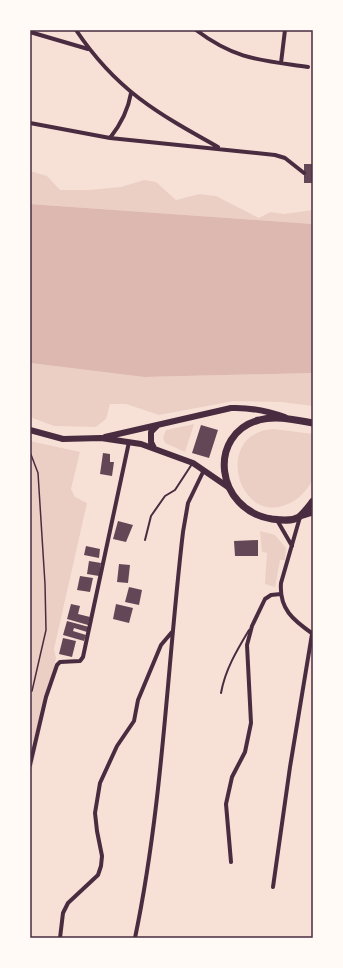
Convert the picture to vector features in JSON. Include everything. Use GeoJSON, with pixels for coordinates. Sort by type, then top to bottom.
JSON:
{"type":"FeatureCollection","features":[{"type":"Feature","properties":{"kind":"main road"},"geometry":{"type":"LineString","coordinates":[[101,438],[162,423],[245,407],[259,409],[292,419]]}},
{"type":"Feature","properties":{"kind":"main road"},"geometry":{"type":"LineString","coordinates":[[313,422],[270,418],[251,422],[238,432],[227,451],[224,466],[228,486],[233,496],[245,509],[263,517],[277,520],[289,520],[313,512]]}},
{"type":"Feature","properties":{"kind":"main road"},"geometry":{"type":"LineString","coordinates":[[154,448],[151,442],[151,432],[162,423]]}},
{"type":"Feature","properties":{"kind":"main road"},"geometry":{"type":"LineString","coordinates":[[30,430],[63,438],[101,438],[129,442],[154,448],[193,463],[228,486]]}},
{"type":"Feature","properties":{"kind":"main road"},"geometry":{"type":"LineString","coordinates":[[300,516],[313,501]]}},
{"type":"Feature","properties":{"kind":"street"},"geometry":{"type":"LineString","coordinates":[[76,30],[89,49],[109,72],[131,93],[177,125],[220,148]]}},
{"type":"Feature","properties":{"kind":"street"},"geometry":{"type":"LineString","coordinates":[[196,30],[231,52],[260,61],[308,67]]}},
{"type":"Feature","properties":{"kind":"street"},"geometry":{"type":"LineString","coordinates":[[281,63],[285,30]]}},
{"type":"Feature","properties":{"kind":"street"},"geometry":{"type":"LineString","coordinates":[[30,32],[89,49]]}},
{"type":"Feature","properties":{"kind":"street"},"geometry":{"type":"LineString","coordinates":[[110,138],[124,117],[129,106],[131,93]]}},
{"type":"Feature","properties":{"kind":"street"},"geometry":{"type":"LineString","coordinates":[[30,123],[110,138],[220,148],[275,155],[285,158],[304,173]]}},
{"type":"Feature","properties":{"kind":"street"},"geometry":{"type":"LineString","coordinates":[[30,765],[46,697],[57,665],[60,662],[80,662],[83,657],[118,500],[129,442]]}},
{"type":"Feature","properties":{"kind":"street"},"geometry":{"type":"LineString","coordinates":[[135,938],[144,895],[159,784],[182,538],[188,502],[204,470]]}},
{"type":"Feature","properties":{"kind":"street"},"geometry":{"type":"LineString","coordinates":[[273,887],[290,767],[313,634],[289,616],[284,607],[281,594],[281,583],[300,516]]}},
{"type":"Feature","properties":{"kind":"street"},"geometry":{"type":"LineString","coordinates":[[277,520],[292,547]]}},
{"type":"Feature","properties":{"kind":"street"},"geometry":{"type":"LineString","coordinates":[[231,862],[226,804],[232,778],[245,752],[251,722],[247,645],[252,626],[265,600],[271,595],[281,594]]}},
{"type":"Feature","properties":{"kind":"street"},"geometry":{"type":"LineString","coordinates":[[60,938],[63,912],[68,903],[98,875],[101,866],[102,856],[95,813],[100,783],[117,746],[134,721],[138,700],[161,645],[173,632]]}},
{"type":"Feature","properties":{"kind":"lane"},"geometry":{"type":"LineString","coordinates":[[146,540],[151,516],[165,496],[175,490],[193,463]]}},
{"type":"Feature","properties":{"kind":"lane"},"geometry":{"type":"LineString","coordinates":[[221,693],[228,668],[252,626]]}},
{"type":"Feature","properties":{"kind":"path"},"geometry":{"type":"LineString","coordinates":[[30,452],[38,474],[46,630],[32,691]]}},
{"type":"Feature","properties":{"kind":"shaded area"},"geometry":{"type":"Polygon","coordinates":[[[30,171],[47,176],[60,190],[89,190],[121,187],[144,180],[156,182],[176,200],[199,194],[216,196],[259,218],[270,212],[284,214],[313,210],[313,224],[30,204],[30,171]]]}},
{"type":"Feature","properties":{"kind":"shaded area"},"geometry":{"type":"Polygon","coordinates":[[[30,204],[313,224],[313,373],[144,377],[30,363],[30,204]]]}},
{"type":"Feature","properties":{"kind":"shaded area"},"geometry":{"type":"Polygon","coordinates":[[[30,363],[144,377],[313,373],[313,406],[281,402],[234,401],[159,415],[126,404],[110,404],[106,419],[96,427],[54,426],[30,417],[30,363]]]}},
{"type":"Feature","properties":{"kind":"shaded area"},"geometry":{"type":"Polygon","coordinates":[[[194,424],[185,452],[165,443],[163,438],[166,430],[194,424]]]}},
{"type":"Feature","properties":{"kind":"shaded area"},"geometry":{"type":"Polygon","coordinates":[[[274,429],[313,434],[314,467],[312,480],[302,495],[292,502],[273,508],[258,504],[246,493],[239,478],[238,461],[243,445],[254,434],[274,429]]]}},
{"type":"Feature","properties":{"kind":"shaded area"},"geometry":{"type":"Polygon","coordinates":[[[30,441],[80,452],[71,489],[75,497],[87,503],[54,649],[56,658],[30,779],[30,441]]]}},
{"type":"Feature","properties":{"kind":"shaded area"},"geometry":{"type":"Polygon","coordinates":[[[260,531],[275,535],[286,548],[285,560],[280,560],[275,587],[265,584],[267,553],[262,552],[260,531]]]}},
{"type":"Feature","properties":{"kind":"building"},"geometry":{"type":"Polygon","coordinates":[[[304,164],[313,164],[313,183],[304,183],[304,164]]]}},
{"type":"Feature","properties":{"kind":"building"},"geometry":{"type":"Polygon","coordinates":[[[201,425],[218,430],[209,458],[192,453],[201,425]]]}},
{"type":"Feature","properties":{"kind":"building"},"geometry":{"type":"Polygon","coordinates":[[[103,453],[110,454],[110,462],[114,462],[112,476],[100,474],[103,453]]]}},
{"type":"Feature","properties":{"kind":"building"},"geometry":{"type":"Polygon","coordinates":[[[118,521],[133,525],[126,542],[113,539],[118,521]]]}},
{"type":"Feature","properties":{"kind":"building"},"geometry":{"type":"Polygon","coordinates":[[[258,540],[258,556],[235,556],[234,541],[258,540]]]}},
{"type":"Feature","properties":{"kind":"building"},"geometry":{"type":"Polygon","coordinates":[[[86,546],[100,549],[99,558],[84,555],[86,546]]]}},
{"type":"Feature","properties":{"kind":"building"},"geometry":{"type":"Polygon","coordinates":[[[89,561],[101,563],[99,576],[87,574],[89,561]]]}},
{"type":"Feature","properties":{"kind":"building"},"geometry":{"type":"Polygon","coordinates":[[[119,564],[130,565],[128,583],[117,582],[119,564]]]}},
{"type":"Feature","properties":{"kind":"building"},"geometry":{"type":"Polygon","coordinates":[[[80,576],[93,578],[90,592],[77,590],[80,576]]]}},
{"type":"Feature","properties":{"kind":"building"},"geometry":{"type":"Polygon","coordinates":[[[129,587],[142,590],[139,605],[125,602],[129,587]]]}},
{"type":"Feature","properties":{"kind":"building"},"geometry":{"type":"Polygon","coordinates":[[[71,604],[80,606],[78,614],[90,617],[88,625],[67,619],[71,604]]]}},
{"type":"Feature","properties":{"kind":"building"},"geometry":{"type":"Polygon","coordinates":[[[116,604],[133,608],[129,623],[113,619],[116,604]]]}},
{"type":"Feature","properties":{"kind":"building"},"geometry":{"type":"Polygon","coordinates":[[[67,621],[89,627],[87,632],[74,628],[73,631],[86,635],[84,641],[63,635],[67,621]]]}},
{"type":"Feature","properties":{"kind":"building"},"geometry":{"type":"Polygon","coordinates":[[[63,638],[76,641],[72,657],[59,654],[63,638]]]}}]}
